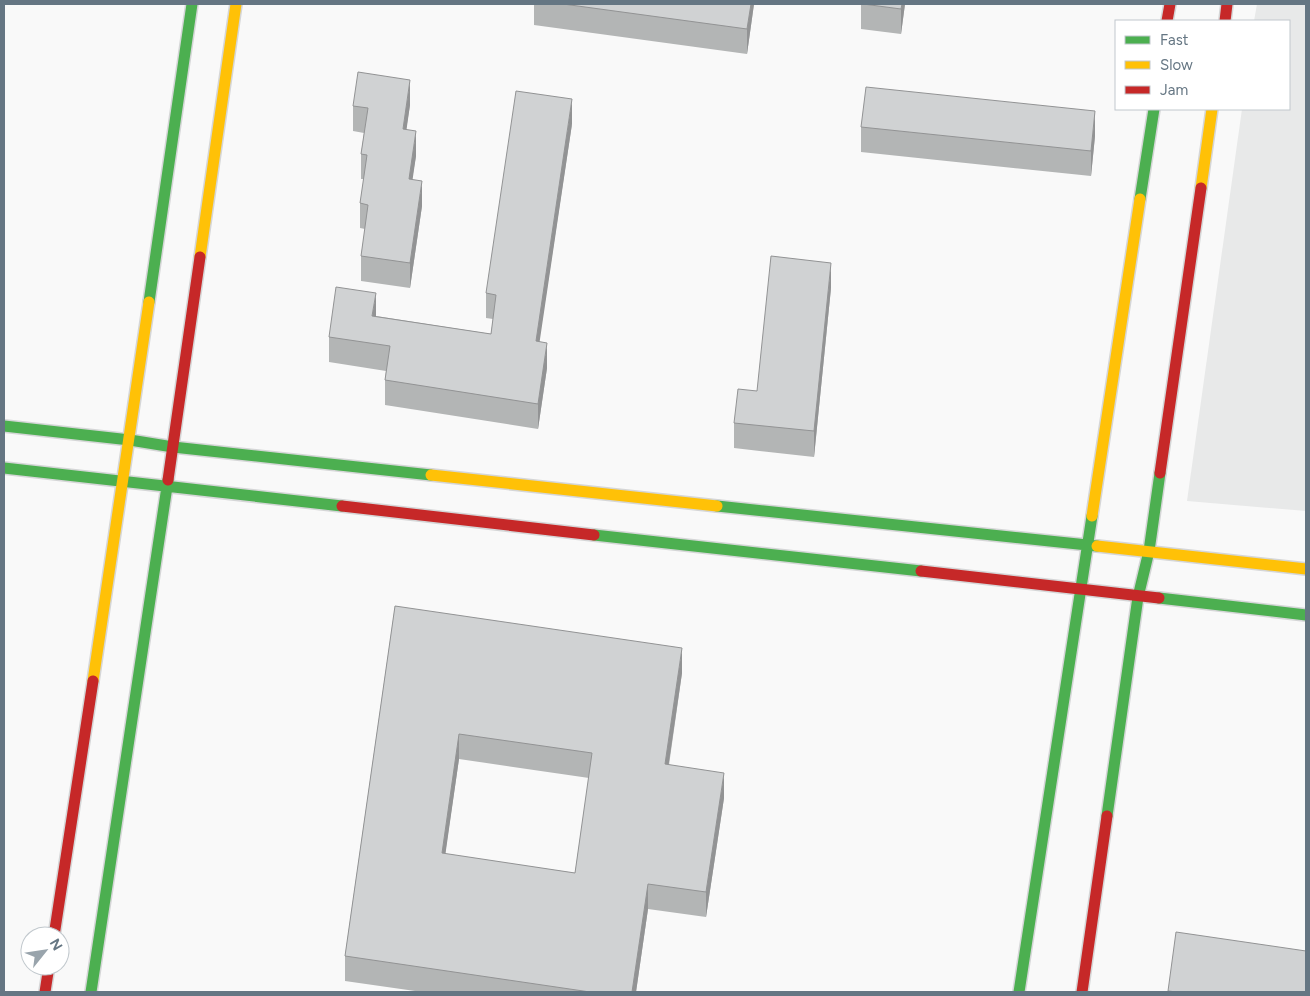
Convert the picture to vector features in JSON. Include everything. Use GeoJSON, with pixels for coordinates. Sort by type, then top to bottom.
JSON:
{"type":"FeatureCollection","features":[{"type":"Feature","properties":{"kind":"main road"},"geometry":{"type":"LineString","coordinates":[[56,926],[130,440],[192,4]]}},
{"type":"Feature","properties":{"kind":"main road"},"geometry":{"type":"LineString","coordinates":[[91,992],[168,487],[236,4]]}},
{"type":"Feature","properties":{"kind":"main road"},"geometry":{"type":"LineString","coordinates":[[1168,20],[1170,4]]}},
{"type":"Feature","properties":{"kind":"main road"},"geometry":{"type":"LineString","coordinates":[[1225,20],[1227,4]]}},
{"type":"Feature","properties":{"kind":"main road"},"geometry":{"type":"LineString","coordinates":[[1020,992],[1154,110]]}},
{"type":"Feature","properties":{"kind":"main road"},"geometry":{"type":"LineString","coordinates":[[1082,992],[1138,597],[1150,551],[1212,110]]}},
{"type":"Feature","properties":{"kind":"main road"},"geometry":{"type":"LineString","coordinates":[[4,426],[130,440],[173,447],[1088,544],[1306,569]]}},
{"type":"Feature","properties":{"kind":"main road"},"geometry":{"type":"LineString","coordinates":[[4,468],[124,480],[168,487],[1306,615]]}},
{"type":"Feature","properties":{"kind":"main road"},"geometry":{"type":"LineString","coordinates":[[45,992],[47,976]]}},
{"type":"Feature","properties":{"kind":"shaded area"},"geometry":{"type":"Polygon","coordinates":[[[1257,4],[1306,4],[1306,511],[1187,501],[1242,110],[1290,110],[1290,20],[1254,20],[1257,4]]]}},
{"type":"Feature","properties":{"kind":"building"},"geometry":{"type":"Polygon","coordinates":[[[563,4],[751,4],[747,29],[563,4]]]}},
{"type":"Feature","properties":{"kind":"building"},"geometry":{"type":"Polygon","coordinates":[[[863,4],[902,4],[901,9],[863,4]]]}},
{"type":"Feature","properties":{"kind":"building"},"geometry":{"type":"Polygon","coordinates":[[[358,72],[410,80],[403,129],[416,131],[409,179],[422,181],[410,263],[361,256],[368,205],[360,203],[367,155],[361,154],[368,108],[353,106],[358,72]]]}},
{"type":"Feature","properties":{"kind":"building"},"geometry":{"type":"Polygon","coordinates":[[[866,87],[1095,111],[1091,151],[861,127],[866,87]]]}},
{"type":"Feature","properties":{"kind":"building"},"geometry":{"type":"Polygon","coordinates":[[[516,91],[572,99],[536,341],[547,343],[538,404],[385,380],[390,346],[329,337],[336,287],[376,293],[372,316],[491,334],[496,295],[486,293],[516,91]]]}},
{"type":"Feature","properties":{"kind":"building"},"geometry":{"type":"Polygon","coordinates":[[[771,256],[831,263],[814,431],[734,423],[738,389],[757,391],[771,256]]]}},
{"type":"Feature","properties":{"kind":"building"},"geometry":{"type":"Polygon","coordinates":[[[395,606],[682,648],[665,764],[724,773],[706,892],[648,884],[632,992],[590,992],[345,956],[395,606]],[[459,734],[442,853],[575,873],[592,753],[459,734]]]}},
{"type":"Feature","properties":{"kind":"building"},"geometry":{"type":"Polygon","coordinates":[[[1176,932],[1306,951],[1306,992],[1168,991],[1176,932]]]}},
{"type":"Feature","properties":{"kind":"traffic: fast"},"geometry":{"type":"LineString","coordinates":[[149,302],[192,4]]}},
{"type":"Feature","properties":{"kind":"traffic: fast"},"geometry":{"type":"LineString","coordinates":[[1140,199],[1154,110]]}},
{"type":"Feature","properties":{"kind":"traffic: fast"},"geometry":{"type":"LineString","coordinates":[[4,426],[130,440],[173,447],[431,475]]}},
{"type":"Feature","properties":{"kind":"traffic: fast"},"geometry":{"type":"LineString","coordinates":[[4,468],[342,506]]}},
{"type":"Feature","properties":{"kind":"traffic: fast"},"geometry":{"type":"LineString","coordinates":[[1107,816],[1138,597],[1149,551],[1160,473]]}},
{"type":"Feature","properties":{"kind":"traffic: fast"},"geometry":{"type":"LineString","coordinates":[[91,992],[168,480]]}},
{"type":"Feature","properties":{"kind":"traffic: fast"},"geometry":{"type":"LineString","coordinates":[[717,506],[1097,546]]}},
{"type":"Feature","properties":{"kind":"traffic: fast"},"geometry":{"type":"LineString","coordinates":[[1019,992],[1092,516]]}},
{"type":"Feature","properties":{"kind":"traffic: fast"},"geometry":{"type":"LineString","coordinates":[[594,535],[921,571]]}},
{"type":"Feature","properties":{"kind":"traffic: fast"},"geometry":{"type":"LineString","coordinates":[[1159,598],[1306,615]]}},
{"type":"Feature","properties":{"kind":"traffic: slow"},"geometry":{"type":"LineString","coordinates":[[200,257],[236,4]]}},
{"type":"Feature","properties":{"kind":"traffic: slow"},"geometry":{"type":"LineString","coordinates":[[1201,188],[1212,110]]}},
{"type":"Feature","properties":{"kind":"traffic: slow"},"geometry":{"type":"LineString","coordinates":[[1092,516],[1140,199]]}},
{"type":"Feature","properties":{"kind":"traffic: slow"},"geometry":{"type":"LineString","coordinates":[[93,681],[149,302]]}},
{"type":"Feature","properties":{"kind":"traffic: slow"},"geometry":{"type":"LineString","coordinates":[[431,475],[717,506]]}},
{"type":"Feature","properties":{"kind":"traffic: slow"},"geometry":{"type":"LineString","coordinates":[[1097,546],[1306,569]]}},
{"type":"Feature","properties":{"kind":"traffic: jam"},"geometry":{"type":"LineString","coordinates":[[1167,20],[1170,4]]}},
{"type":"Feature","properties":{"kind":"traffic: jam"},"geometry":{"type":"LineString","coordinates":[[1225,20],[1227,4]]}},
{"type":"Feature","properties":{"kind":"traffic: jam"},"geometry":{"type":"LineString","coordinates":[[1160,473],[1201,188]]}},
{"type":"Feature","properties":{"kind":"traffic: jam"},"geometry":{"type":"LineString","coordinates":[[168,480],[200,257]]}},
{"type":"Feature","properties":{"kind":"traffic: jam"},"geometry":{"type":"LineString","coordinates":[[342,506],[594,535]]}},
{"type":"Feature","properties":{"kind":"traffic: jam"},"geometry":{"type":"LineString","coordinates":[[921,571],[1159,598]]}},
{"type":"Feature","properties":{"kind":"traffic: jam"},"geometry":{"type":"LineString","coordinates":[[56,926],[93,681]]}},
{"type":"Feature","properties":{"kind":"traffic: jam"},"geometry":{"type":"LineString","coordinates":[[1082,992],[1107,816]]}},
{"type":"Feature","properties":{"kind":"traffic: jam"},"geometry":{"type":"LineString","coordinates":[[45,992],[47,976]]}}]}
